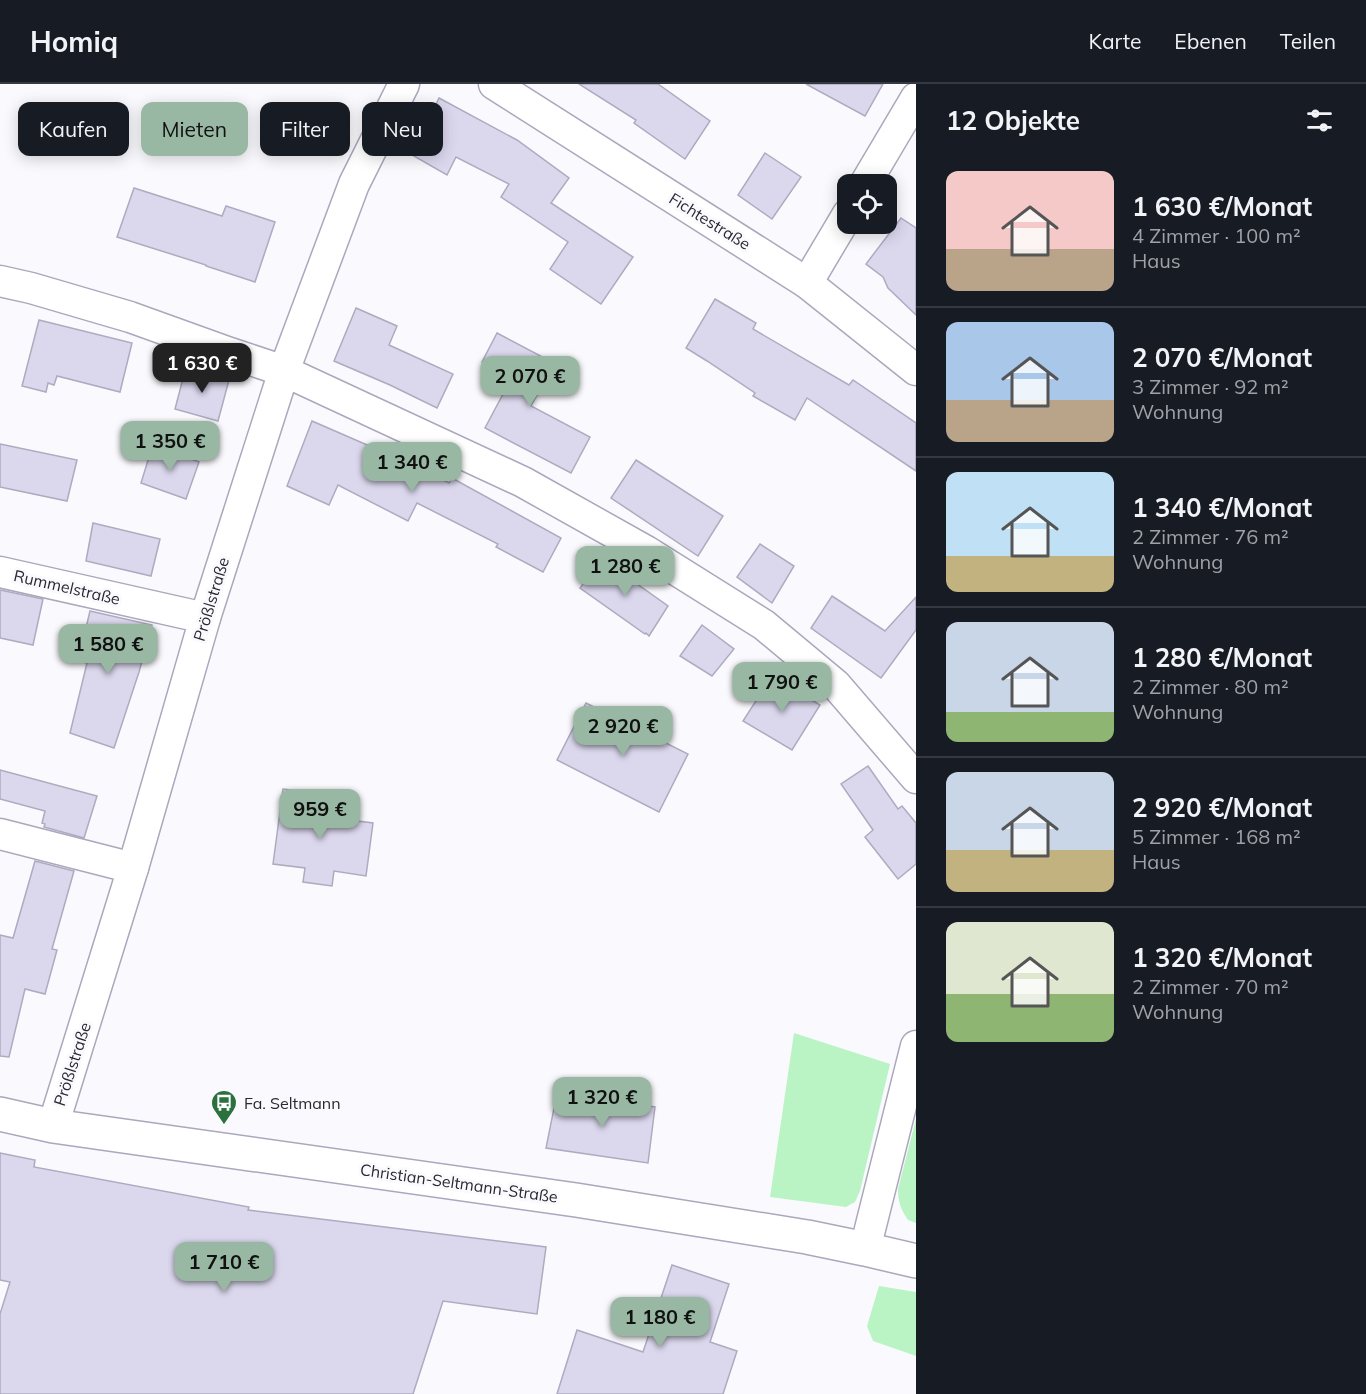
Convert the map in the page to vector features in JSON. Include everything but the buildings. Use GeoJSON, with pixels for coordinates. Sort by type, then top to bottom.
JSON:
{"type":"FeatureCollection","features":[{"type":"Feature","properties":{"kind":"main road","name":"Christian-Seltmann-Straße"},"geometry":{"type":"LineString","coordinates":[[0,1114],[53,1126],[576,1200],[807,1237],[916,1261]]}},
{"type":"Feature","properties":{"kind":"street","name":"Prößlstraße"},"geometry":{"type":"LineString","coordinates":[[53,1126],[133,868],[205,618],[285,371],[354,184],[404,84]]}},
{"type":"Feature","properties":{"kind":"street","name":"Fichtestraße"},"geometry":{"type":"LineString","coordinates":[[494,84],[807,283],[916,370]]}},
{"type":"Feature","properties":{"kind":"street"},"geometry":{"type":"LineString","coordinates":[[871,174],[916,98]]}},
{"type":"Feature","properties":{"kind":"street"},"geometry":{"type":"LineString","coordinates":[[807,283],[837,233]]}},
{"type":"Feature","properties":{"kind":"street"},"geometry":{"type":"LineString","coordinates":[[0,281],[130,317],[285,371],[523,482],[646,551],[764,625],[836,685],[916,778]]}},
{"type":"Feature","properties":{"kind":"street","name":"Rummelstraße"},"geometry":{"type":"LineString","coordinates":[[0,572],[205,618]]}},
{"type":"Feature","properties":{"kind":"street"},"geometry":{"type":"LineString","coordinates":[[0,834],[133,868]]}},
{"type":"Feature","properties":{"kind":"street"},"geometry":{"type":"LineString","coordinates":[[865,1249],[916,1046]]}},
{"type":"Feature","properties":{"kind":"green space"},"geometry":{"type":"Polygon","coordinates":[[[794,1033],[890,1064],[860,1191],[855,1202],[846,1207],[770,1197],[794,1033]]]}},
{"type":"Feature","properties":{"kind":"green space"},"geometry":{"type":"Polygon","coordinates":[[[916,1119],[916,1223],[908,1220],[903,1213],[898,1189],[916,1119]]]}},
{"type":"Feature","properties":{"kind":"green space"},"geometry":{"type":"Polygon","coordinates":[[[879,1286],[916,1292],[916,1356],[873,1341],[867,1326],[879,1286]]]}},
{"type":"Feature","properties":{"kind":"place","name":"Fa. Seltmann"},"geometry":{"type":"Point","coordinates":[224,1126]}}]}
